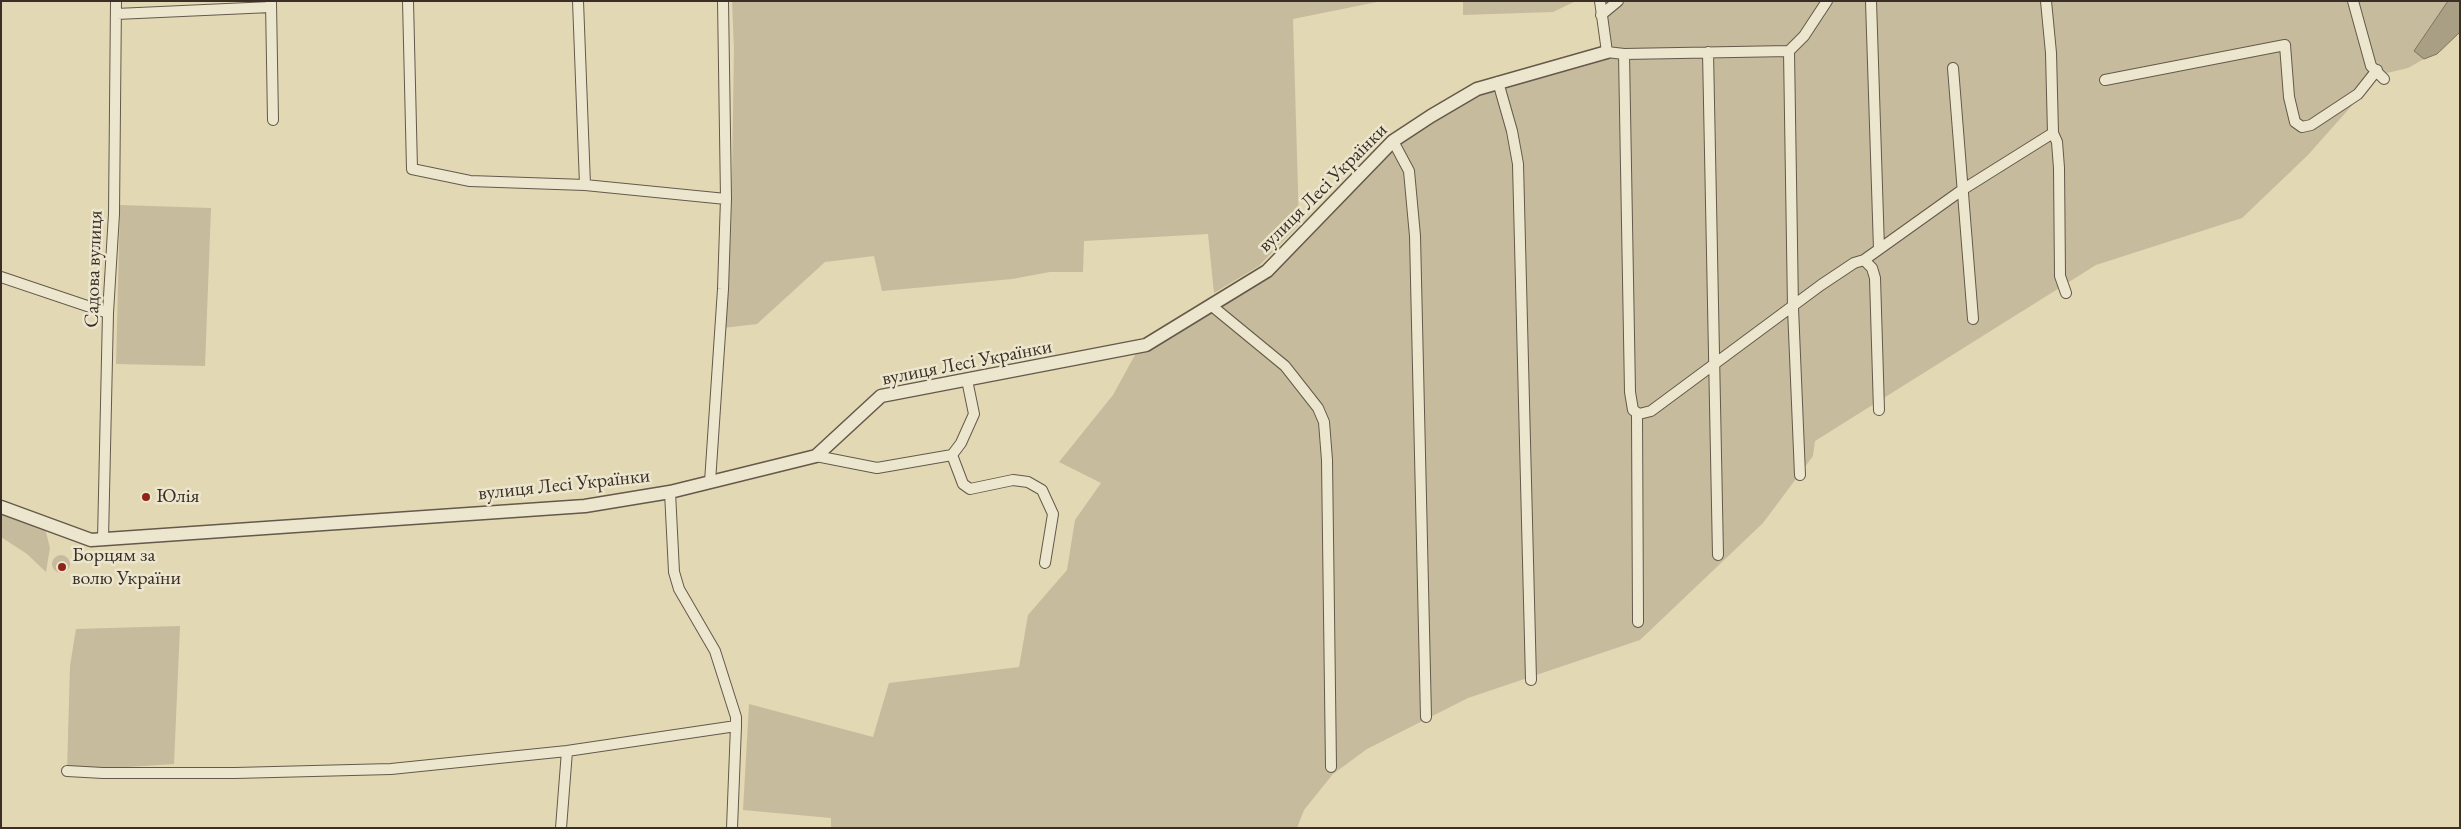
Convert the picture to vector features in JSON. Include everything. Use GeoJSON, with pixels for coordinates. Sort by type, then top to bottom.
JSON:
{"type":"FeatureCollection","features":[{"type":"Feature","properties":{"kind":"street","name":"Садова вулиця"},"geometry":{"type":"LineString","coordinates":[[102,539],[108,313],[114,214],[116,1]]}},
{"type":"Feature","properties":{"kind":"street"},"geometry":{"type":"LineString","coordinates":[[408,1],[412,169],[470,180],[585,186],[726,199]]}},
{"type":"Feature","properties":{"kind":"street"},"geometry":{"type":"LineString","coordinates":[[578,1],[585,186]]}},
{"type":"Feature","properties":{"kind":"street"},"geometry":{"type":"LineString","coordinates":[[710,482],[723,289],[726,199],[723,1]]}},
{"type":"Feature","properties":{"kind":"street"},"geometry":{"type":"LineString","coordinates":[[1600,1],[1607,52],[1624,54],[1788,51],[1804,36],[1827,1]]}},
{"type":"Feature","properties":{"kind":"street"},"geometry":{"type":"LineString","coordinates":[[1601,14],[1618,1]]}},
{"type":"Feature","properties":{"kind":"street"},"geometry":{"type":"LineString","coordinates":[[1871,1],[1879,249]]}},
{"type":"Feature","properties":{"kind":"street"},"geometry":{"type":"LineString","coordinates":[[2046,1],[2051,53],[2053,133],[2057,142],[2059,168],[2060,276],[2066,293]]}},
{"type":"Feature","properties":{"kind":"street"},"geometry":{"type":"LineString","coordinates":[[2353,1],[2371,66],[2384,78]]}},
{"type":"Feature","properties":{"kind":"street"},"geometry":{"type":"LineString","coordinates":[[116,14],[271,4],[274,120]]}},
{"type":"Feature","properties":{"kind":"street"},"geometry":{"type":"LineString","coordinates":[[2105,80],[2285,45],[2289,97],[2295,122],[2302,127],[2311,125],[2358,94],[2377,70]]}},
{"type":"Feature","properties":{"kind":"street"},"geometry":{"type":"LineString","coordinates":[[1788,51],[1793,308],[1800,474]]}},
{"type":"Feature","properties":{"kind":"street","name":"вулиця Лесі Українки"},"geometry":{"type":"LineString","coordinates":[[1,507],[91,540],[585,506],[670,492],[816,456],[881,396],[1136,349],[1146,345],[1212,306],[1267,270],[1393,142],[1477,89],[1607,52]]}},
{"type":"Feature","properties":{"kind":"street"},"geometry":{"type":"LineString","coordinates":[[1708,52],[1714,256],[1718,555]]}},
{"type":"Feature","properties":{"kind":"street"},"geometry":{"type":"LineString","coordinates":[[1624,54],[1630,392],[1631,405],[1637,413],[1638,622]]}},
{"type":"Feature","properties":{"kind":"street"},"geometry":{"type":"LineString","coordinates":[[1952,68],[1973,319]]}},
{"type":"Feature","properties":{"kind":"street"},"geometry":{"type":"LineString","coordinates":[[1498,82],[1512,131],[1518,164],[1531,680]]}},
{"type":"Feature","properties":{"kind":"street"},"geometry":{"type":"LineString","coordinates":[[1637,413],[1645,414],[1651,411],[1837,274],[1854,263],[1864,260],[1962,190],[2053,133]]}},
{"type":"Feature","properties":{"kind":"street"},"geometry":{"type":"LineString","coordinates":[[1393,142],[1410,171],[1415,236],[1426,717]]}},
{"type":"Feature","properties":{"kind":"street"},"geometry":{"type":"LineString","coordinates":[[1864,260],[1872,268],[1875,278],[1879,410]]}},
{"type":"Feature","properties":{"kind":"street"},"geometry":{"type":"LineString","coordinates":[[1,277],[108,313]]}},
{"type":"Feature","properties":{"kind":"street"},"geometry":{"type":"LineString","coordinates":[[1212,306],[1285,366],[1318,408],[1324,422],[1327,460],[1331,767]]}},
{"type":"Feature","properties":{"kind":"street"},"geometry":{"type":"LineString","coordinates":[[816,456],[877,468],[952,455],[961,443],[974,414],[967,380]]}},
{"type":"Feature","properties":{"kind":"street"},"geometry":{"type":"LineString","coordinates":[[952,455],[963,484],[970,489],[1013,480],[1028,482],[1042,490],[1053,514],[1045,562]]}},
{"type":"Feature","properties":{"kind":"street"},"geometry":{"type":"LineString","coordinates":[[670,492],[674,572],[679,589],[715,651],[736,716],[732,828]]}},
{"type":"Feature","properties":{"kind":"street"},"geometry":{"type":"LineString","coordinates":[[67,771],[235,773],[391,769],[567,751],[736,726]]}},
{"type":"Feature","properties":{"kind":"street"},"geometry":{"type":"LineString","coordinates":[[561,828],[567,751]]}},
{"type":"Feature","properties":{"kind":"shaded area"},"geometry":{"type":"Polygon","coordinates":[[[732,1],[1382,1],[1293,19],[1299,224],[1259,266],[1214,293],[1208,234],[1084,241],[1083,272],[1050,272],[1012,279],[882,291],[874,256],[825,262],[757,324],[723,328],[731,236],[734,49],[732,1]]]}},
{"type":"Feature","properties":{"kind":"shaded area"},"geometry":{"type":"Polygon","coordinates":[[[1463,1],[1576,1],[1553,12],[1463,15],[1463,1]]]}},
{"type":"Feature","properties":{"kind":"shaded area"},"geometry":{"type":"Polygon","coordinates":[[[1599,1],[2448,1],[2414,51],[2424,59],[2408,68],[2387,73],[2377,67],[2379,75],[2308,155],[2242,218],[2096,265],[1815,441],[1813,456],[1763,523],[1640,640],[1468,698],[1367,749],[1333,774],[1304,810],[1297,828],[831,828],[831,818],[743,810],[749,704],[873,737],[889,683],[1019,667],[1028,615],[1067,570],[1075,520],[1101,483],[1059,462],[1113,395],[1136,353],[1256,280],[1408,134],[1485,89],[1613,55],[1599,1]]]}},
{"type":"Feature","properties":{"kind":"shaded area"},"geometry":{"type":"Polygon","coordinates":[[[2448,1],[2460,1],[2460,32],[2437,54],[2424,59],[2414,51],[2448,1]]]}},
{"type":"Feature","properties":{"kind":"shaded area"},"geometry":{"type":"Polygon","coordinates":[[[120,205],[211,208],[205,366],[116,364],[120,205]]]}},
{"type":"Feature","properties":{"kind":"shaded area"},"geometry":{"type":"Polygon","coordinates":[[[1,512],[45,528],[50,548],[46,572],[27,554],[1,537],[1,512]]]}},
{"type":"Feature","properties":{"kind":"shaded area"},"geometry":{"type":"Polygon","coordinates":[[[61,555],[67,558],[70,564],[67,570],[61,573],[55,570],[52,564],[55,558],[61,555]]]}},
{"type":"Feature","properties":{"kind":"shaded area"},"geometry":{"type":"Polygon","coordinates":[[[180,626],[174,764],[67,771],[70,666],[76,629],[180,626]]]}},
{"type":"Feature","properties":{"kind":"place","name":"Юлія"},"geometry":{"type":"Point","coordinates":[146,497]}},
{"type":"Feature","properties":{"kind":"place","name":"Борцям за волю України"},"geometry":{"type":"Point","coordinates":[62,567]}}]}
